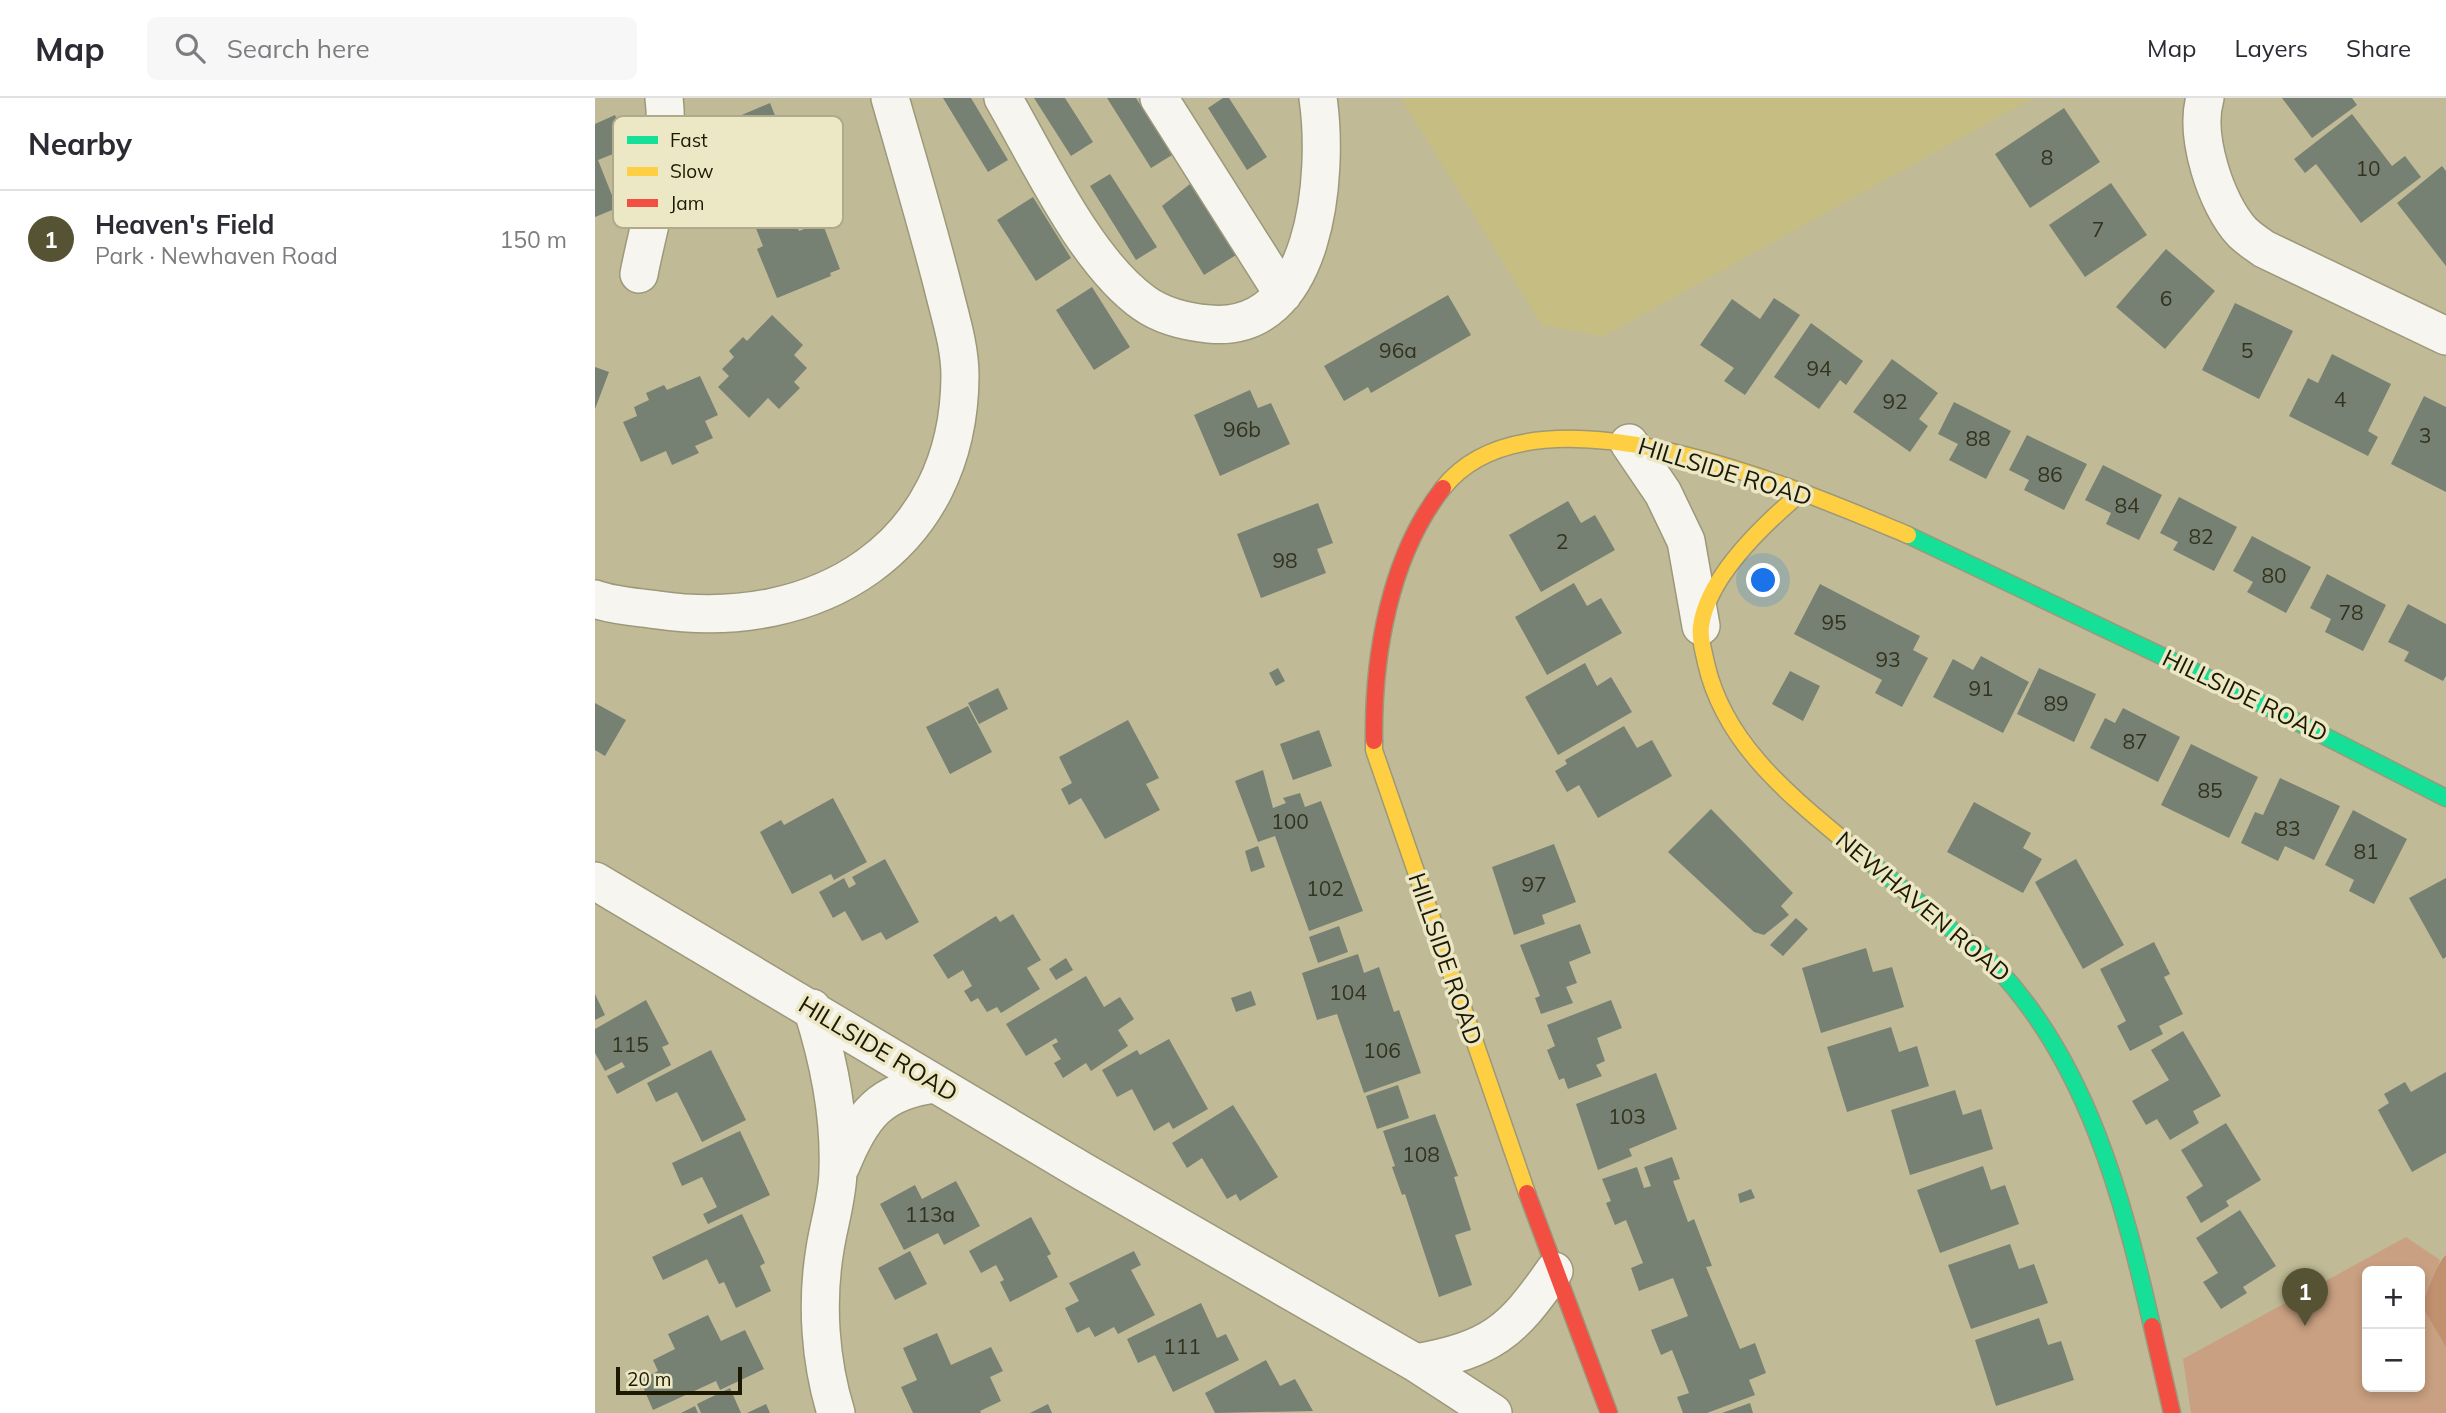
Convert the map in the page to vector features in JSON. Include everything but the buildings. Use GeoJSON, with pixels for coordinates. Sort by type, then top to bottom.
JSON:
{"type":"FeatureCollection","features":[{"type":"Feature","properties":{"kind":"street"},"geometry":{"type":"LineString","coordinates":[[664,98],[666,116]]}},
{"type":"Feature","properties":{"kind":"street"},"geometry":{"type":"LineString","coordinates":[[595,599],[685,614],[745,614],[799,602],[832,588],[879,558],[898,540],[930,497],[956,423],[959,351],[890,98]]}},
{"type":"Feature","properties":{"kind":"street"},"geometry":{"type":"LineString","coordinates":[[1003,98],[1067,208],[1114,279],[1146,305],[1187,322],[1232,326],[1255,317],[1283,294],[1300,269],[1314,224],[1321,173],[1318,98]]}},
{"type":"Feature","properties":{"kind":"street"},"geometry":{"type":"LineString","coordinates":[[1160,98],[1283,294]]}},
{"type":"Feature","properties":{"kind":"street"},"geometry":{"type":"LineString","coordinates":[[2205,98],[2202,130],[2209,167],[2229,214],[2242,232],[2265,249],[2446,336]]}},
{"type":"Feature","properties":{"kind":"street"},"geometry":{"type":"LineString","coordinates":[[639,274],[648,228]]}},
{"type":"Feature","properties":{"kind":"street","name":"HILLSIDE ROAD"},"geometry":{"type":"LineString","coordinates":[[1609,1413],[1554,1271],[1379,770],[1373,727],[1374,678],[1405,559],[1435,498],[1452,477],[1478,459],[1506,446],[1535,441],[1598,439],[1682,454],[1802,492],[1948,552],[2356,750],[2446,797]]}},
{"type":"Feature","properties":{"kind":"street","name":"NEWHAVEN ROAD"},"geometry":{"type":"LineString","coordinates":[[1629,443],[1663,493],[1686,541],[1706,673],[1716,700],[1735,734],[1790,795],[1994,965],[2015,986],[2050,1032],[2067,1062],[2127,1222],[2150,1308],[2172,1413]]}},
{"type":"Feature","properties":{"kind":"street"},"geometry":{"type":"LineString","coordinates":[[1701,626],[1726,574],[1755,535],[1802,492]]}},
{"type":"Feature","properties":{"kind":"street","name":"HILLSIDE ROAD"},"geometry":{"type":"LineString","coordinates":[[595,881],[936,1084],[1416,1363],[1493,1413]]}},
{"type":"Feature","properties":{"kind":"street"},"geometry":{"type":"LineString","coordinates":[[812,1008],[831,1080],[837,1121],[838,1173],[824,1253],[821,1310],[824,1364],[836,1413]]}},
{"type":"Feature","properties":{"kind":"street"},"geometry":{"type":"LineString","coordinates":[[838,1173],[858,1130],[873,1110],[899,1091],[936,1084]]}},
{"type":"Feature","properties":{"kind":"street"},"geometry":{"type":"LineString","coordinates":[[1416,1363],[1453,1356],[1488,1342],[1526,1311],[1554,1271]]}},
{"type":"Feature","properties":{"kind":"shaded area"},"geometry":{"type":"Polygon","coordinates":[[[1401,98],[2033,98],[1604,336],[1542,325],[1401,98]]]}},
{"type":"Feature","properties":{"kind":"shaded area"},"geometry":{"type":"Polygon","coordinates":[[[2406,1237],[2440,1260],[2425,1298],[2425,1266],[2362,1266],[2362,1392],[2425,1392],[2425,1312],[2446,1347],[2446,1413],[2191,1413],[2183,1359],[2406,1237]]]}},
{"type":"Feature","properties":{"kind":"shaded area"},"geometry":{"type":"Polygon","coordinates":[[[2446,1255],[2446,1347],[2425,1312],[2425,1296],[2446,1255]]]}},
{"type":"Feature","properties":{"kind":"traffic: fast"},"geometry":{"type":"LineString","coordinates":[[1908,535],[2254,700],[2446,798]]}},
{"type":"Feature","properties":{"kind":"traffic: fast"},"geometry":{"type":"LineString","coordinates":[[1848,844],[1990,961],[2027,1004],[2055,1046],[2078,1089],[2114,1182],[2152,1326]]}},
{"type":"Feature","properties":{"kind":"traffic: slow"},"geometry":{"type":"LineString","coordinates":[[1443,488],[1485,455],[1539,440],[1602,440],[1669,452],[1737,470],[1803,492],[1908,535]]}},
{"type":"Feature","properties":{"kind":"traffic: slow"},"geometry":{"type":"LineString","coordinates":[[1802,492],[1756,535],[1726,570],[1706,607],[1701,640],[1715,692],[1727,718],[1743,742],[1781,786],[1848,844]]}},
{"type":"Feature","properties":{"kind":"traffic: slow"},"geometry":{"type":"LineString","coordinates":[[1374,741],[1374,750],[1527,1193]]}},
{"type":"Feature","properties":{"kind":"traffic: jam"},"geometry":{"type":"LineString","coordinates":[[1374,741],[1377,675],[1388,608],[1409,545],[1424,515],[1443,488]]}},
{"type":"Feature","properties":{"kind":"traffic: jam"},"geometry":{"type":"LineString","coordinates":[[1527,1193],[1609,1413]]}},
{"type":"Feature","properties":{"kind":"traffic: jam"},"geometry":{"type":"LineString","coordinates":[[2152,1326],[2172,1413]]}},
{"type":"Feature","properties":{"kind":"place","name":"Heaven's Field"},"geometry":{"type":"Point","coordinates":[2305,1326]}}]}
